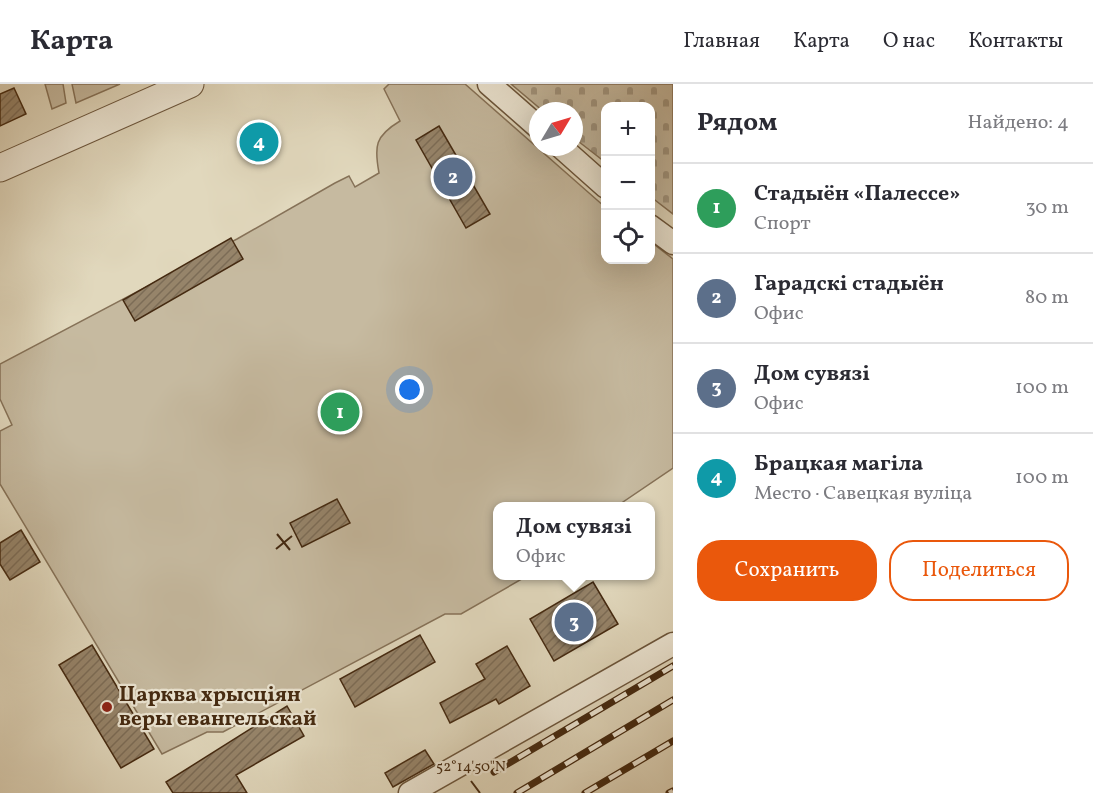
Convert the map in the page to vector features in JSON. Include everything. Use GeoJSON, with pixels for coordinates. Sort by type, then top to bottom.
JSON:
{"type":"FeatureCollection","features":[{"type":"Feature","properties":{"kind":"street"},"geometry":{"type":"LineString","coordinates":[[489,84],[529,119]]}},
{"type":"Feature","properties":{"kind":"street"},"geometry":{"type":"LineString","coordinates":[[0,168],[176,87]]}},
{"type":"Feature","properties":{"kind":"street"},"geometry":{"type":"LineString","coordinates":[[571,156],[601,182]]}},
{"type":"Feature","properties":{"kind":"street"},"geometry":{"type":"LineString","coordinates":[[655,229],[673,243]]}},
{"type":"Feature","properties":{"kind":"street"},"geometry":{"type":"LineString","coordinates":[[411,793],[673,644]]}},
{"type":"Feature","properties":{"kind":"green space"},"geometry":{"type":"Polygon","coordinates":[[[45,84],[63,84],[66,103],[52,109],[45,84]]]}},
{"type":"Feature","properties":{"kind":"green space"},"geometry":{"type":"Polygon","coordinates":[[[72,84],[120,84],[76,103],[72,84]]]}},
{"type":"Feature","properties":{"kind":"green space"},"geometry":{"type":"Polygon","coordinates":[[[389,84],[465,84],[529,140],[529,156],[547,156],[601,203],[601,264],[655,264],[655,245],[673,259],[673,468],[623,502],[493,502],[493,580],[520,580],[461,614],[445,614],[223,732],[207,732],[162,754],[0,484],[0,431],[12,425],[0,399],[0,364],[237,239],[335,183],[349,176],[355,187],[379,173],[378,143],[385,132],[400,121],[384,89],[389,84]]]}},
{"type":"Feature","properties":{"kind":"green space"},"geometry":{"type":"Polygon","coordinates":[[[511,84],[673,84],[673,214],[655,200],[655,102],[601,102],[601,159],[583,145],[583,102],[532,102],[511,84]]]}},
{"type":"Feature","properties":{"kind":"building"},"geometry":{"type":"Polygon","coordinates":[[[14,88],[26,114],[0,126],[0,94],[14,88]]]}},
{"type":"Feature","properties":{"kind":"building"},"geometry":{"type":"Polygon","coordinates":[[[439,126],[490,214],[466,228],[416,140],[439,126]]]}},
{"type":"Feature","properties":{"kind":"building"},"geometry":{"type":"Polygon","coordinates":[[[231,238],[243,259],[135,321],[123,300],[231,238]]]}},
{"type":"Feature","properties":{"kind":"building"},"geometry":{"type":"Polygon","coordinates":[[[337,499],[350,523],[302,547],[290,523],[337,499]]]}},
{"type":"Feature","properties":{"kind":"building"},"geometry":{"type":"Polygon","coordinates":[[[21,530],[40,562],[10,580],[0,564],[0,543],[21,530]]]}},
{"type":"Feature","properties":{"kind":"building"},"geometry":{"type":"Polygon","coordinates":[[[593,582],[618,624],[554,661],[530,619],[593,582]]]}},
{"type":"Feature","properties":{"kind":"building"},"geometry":{"type":"Polygon","coordinates":[[[420,635],[435,662],[355,707],[340,679],[420,635]]]}},
{"type":"Feature","properties":{"kind":"building","name":"Царква хрысціян веры евангельскай"},"geometry":{"type":"Polygon","coordinates":[[[92,645],[154,749],[121,768],[59,665],[92,645]]]}},
{"type":"Feature","properties":{"kind":"building"},"geometry":{"type":"Polygon","coordinates":[[[507,646],[530,686],[499,704],[496,699],[450,723],[440,703],[485,679],[476,664],[507,646]]]}},
{"type":"Feature","properties":{"kind":"building"},"geometry":{"type":"Polygon","coordinates":[[[287,706],[304,736],[236,775],[247,793],[173,793],[166,782],[287,706]]]}},
{"type":"Feature","properties":{"kind":"building"},"geometry":{"type":"Polygon","coordinates":[[[425,750],[434,764],[393,787],[385,773],[425,750]]]}},
{"type":"Feature","properties":{"kind":"railway"},"geometry":{"type":"LineString","coordinates":[[494,772],[673,666]]}},
{"type":"Feature","properties":{"kind":"railway"},"geometry":{"type":"LineString","coordinates":[[517,793],[673,700]]}},
{"type":"Feature","properties":{"kind":"railway"},"geometry":{"type":"LineString","coordinates":[[585,793],[673,741]]}},
{"type":"Feature","properties":{"kind":"railway"},"geometry":{"type":"LineString","coordinates":[[669,793],[673,791]]}},
{"type":"Feature","properties":{"kind":"place","name":"Брацкая магіла"},"geometry":{"type":"Point","coordinates":[259,142]}},
{"type":"Feature","properties":{"kind":"place","name":"Гарадскі стадыён"},"geometry":{"type":"Point","coordinates":[453,177]}},
{"type":"Feature","properties":{"kind":"place","name":"Стадыён «Палессе»"},"geometry":{"type":"Point","coordinates":[340,412]}},
{"type":"Feature","properties":{"kind":"place","name":"Дом сувязі"},"geometry":{"type":"Point","coordinates":[574,622]}},
{"type":"Feature","properties":{"kind":"place","name":"Царква хрысціян веры евангельскай"},"geometry":{"type":"Point","coordinates":[107,707]}}]}
